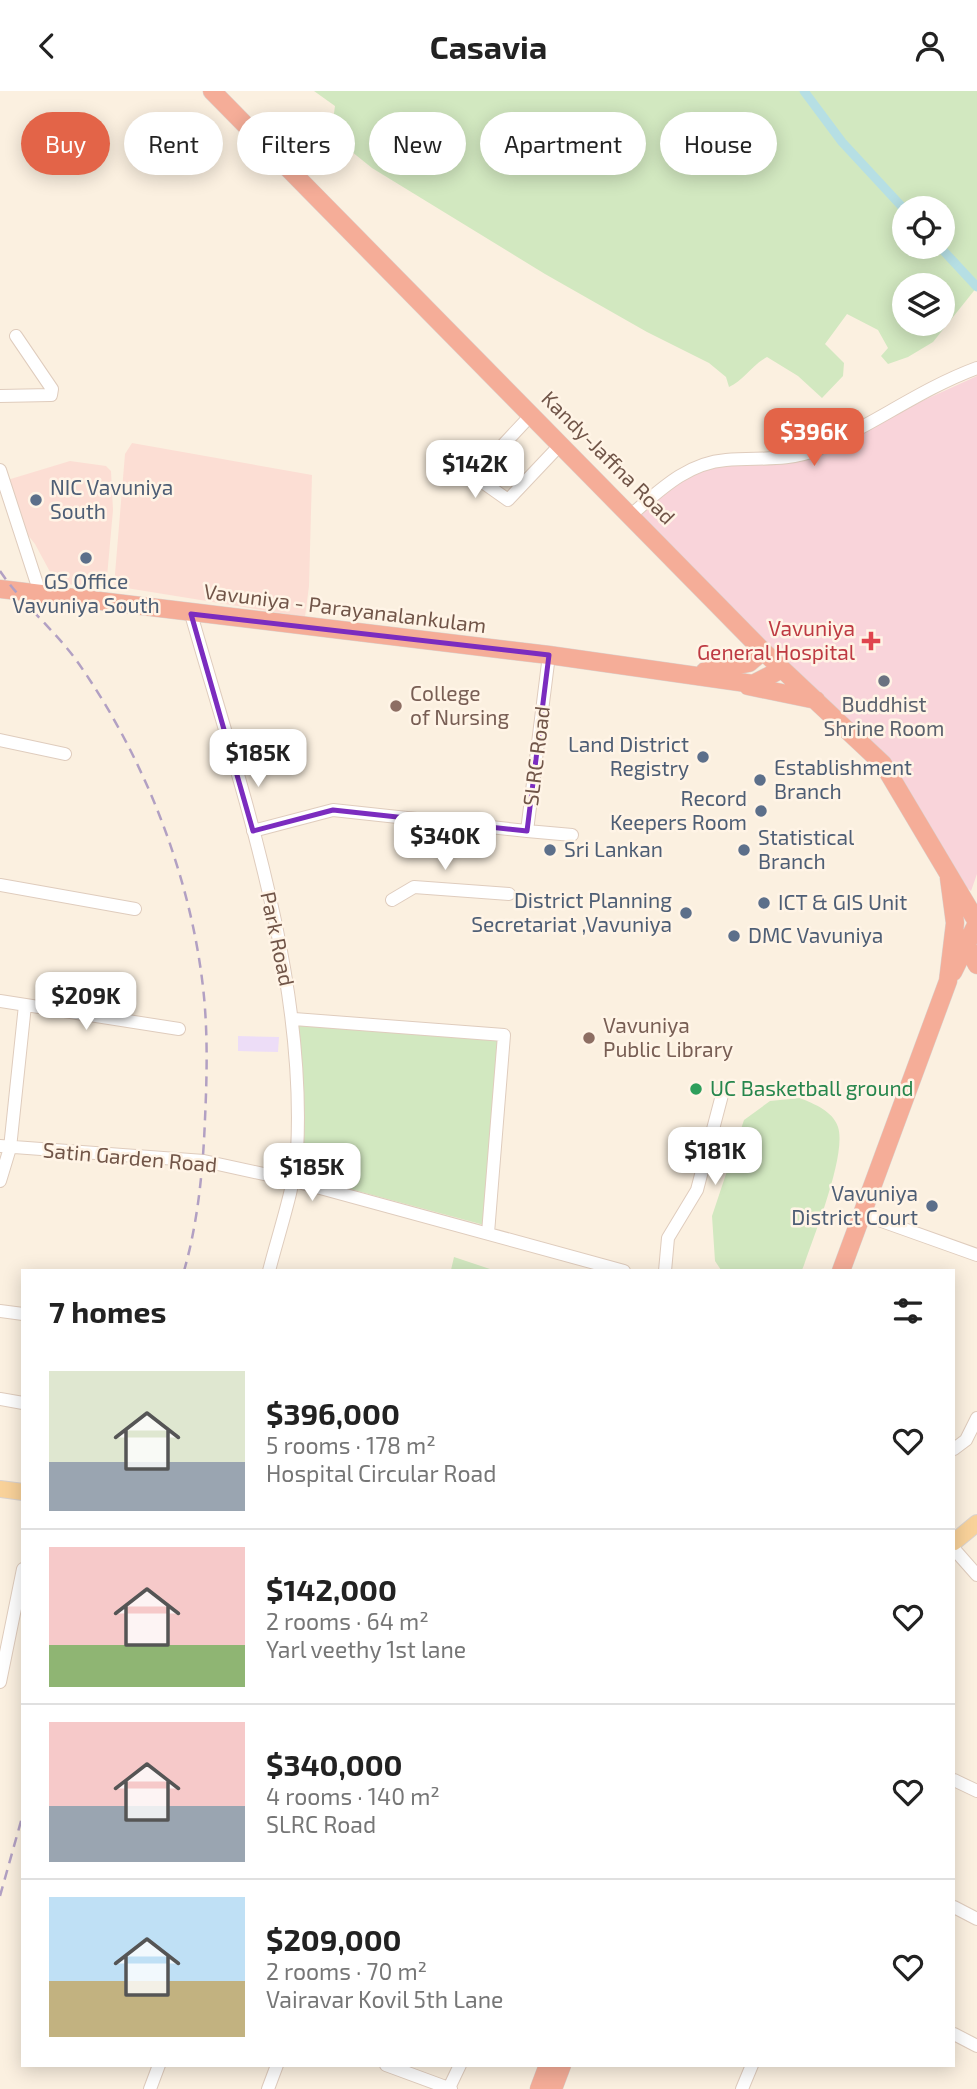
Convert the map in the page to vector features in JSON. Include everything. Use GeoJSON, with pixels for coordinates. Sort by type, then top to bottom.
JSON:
{"type":"FeatureCollection","features":[{"type":"Feature","properties":{"kind":"highway","name":"Kandy-Jaffna Road"},"geometry":{"type":"LineString","coordinates":[[212,91],[632,514],[763,651],[883,764],[929,836],[948,874],[976,913]]}},
{"type":"Feature","properties":{"kind":"highway","name":"Vavuniya - Parayanalankulam"},"geometry":{"type":"LineString","coordinates":[[0,589],[549,655],[684,674]]}},
{"type":"Feature","properties":{"kind":"highway"},"geometry":{"type":"LineString","coordinates":[[684,674],[732,669],[749,663],[763,651]]}},
{"type":"Feature","properties":{"kind":"highway"},"geometry":{"type":"LineString","coordinates":[[723,681],[753,684],[782,669]]}},
{"type":"Feature","properties":{"kind":"highway"},"geometry":{"type":"LineString","coordinates":[[684,674],[817,700]]}},
{"type":"Feature","properties":{"kind":"highway","name":"Kandy-Jaffna Road"},"geometry":{"type":"LineString","coordinates":[[948,874],[955,923]]}},
{"type":"Feature","properties":{"kind":"highway"},"geometry":{"type":"LineString","coordinates":[[955,923],[976,913]]}},
{"type":"Feature","properties":{"kind":"highway"},"geometry":{"type":"LineString","coordinates":[[842,1269],[951,976],[967,945],[976,913]]}},
{"type":"Feature","properties":{"kind":"highway"},"geometry":{"type":"LineString","coordinates":[[951,976],[961,966],[977,966],[955,923]]}},
{"type":"Feature","properties":{"kind":"highway"},"geometry":{"type":"LineString","coordinates":[[951,976],[955,923]]}},
{"type":"Feature","properties":{"kind":"highway"},"geometry":{"type":"LineString","coordinates":[[539,2089],[547,2067]]}},
{"type":"Feature","properties":{"kind":"highway"},"geometry":{"type":"LineString","coordinates":[[553,2089],[561,2067]]}},
{"type":"Feature","properties":{"kind":"main road"},"geometry":{"type":"LineString","coordinates":[[0,1489],[21,1492]]}},
{"type":"Feature","properties":{"kind":"main road"},"geometry":{"type":"LineString","coordinates":[[955,1541],[977,1523]]}},
{"type":"Feature","properties":{"kind":"street"},"geometry":{"type":"LineString","coordinates":[[0,396],[51,395],[52,389],[16,336]]}},
{"type":"Feature","properties":{"kind":"street"},"geometry":{"type":"LineString","coordinates":[[632,514],[680,473],[723,460],[787,458],[814,451],[882,418],[912,396],[977,368]]}},
{"type":"Feature","properties":{"kind":"street"},"geometry":{"type":"LineString","coordinates":[[532,414],[474,476],[508,500],[562,444]]}},
{"type":"Feature","properties":{"kind":"street"},"geometry":{"type":"LineString","coordinates":[[0,470],[40,593]]}},
{"type":"Feature","properties":{"kind":"street","name":"Park Road"},"geometry":{"type":"LineString","coordinates":[[191,614],[253,831],[294,1019],[297,1154],[269,1269]]}},
{"type":"Feature","properties":{"kind":"street","name":"SLRC Road"},"geometry":{"type":"LineString","coordinates":[[253,831],[333,810],[527,831],[549,655]]}},
{"type":"Feature","properties":{"kind":"street"},"geometry":{"type":"LineString","coordinates":[[0,740],[65,754]]}},
{"type":"Feature","properties":{"kind":"street"},"geometry":{"type":"LineString","coordinates":[[527,831],[572,835]]}},
{"type":"Feature","properties":{"kind":"street"},"geometry":{"type":"LineString","coordinates":[[0,885],[135,909]]}},
{"type":"Feature","properties":{"kind":"street"},"geometry":{"type":"LineString","coordinates":[[392,900],[414,887],[509,894]]}},
{"type":"Feature","properties":{"kind":"street"},"geometry":{"type":"LineString","coordinates":[[0,1000],[179,1029]]}},
{"type":"Feature","properties":{"kind":"street"},"geometry":{"type":"LineString","coordinates":[[0,1181],[25,1006]]}},
{"type":"Feature","properties":{"kind":"street"},"geometry":{"type":"LineString","coordinates":[[294,1019],[504,1035],[488,1233]]}},
{"type":"Feature","properties":{"kind":"street"},"geometry":{"type":"LineString","coordinates":[[664,1269],[668,1238],[697,1190],[722,1095]]}},
{"type":"Feature","properties":{"kind":"street","name":"Satin Garden Road"},"geometry":{"type":"LineString","coordinates":[[5,1147],[204,1161],[291,1180],[617,1269]]}},
{"type":"Feature","properties":{"kind":"street"},"geometry":{"type":"LineString","coordinates":[[862,1214],[977,1255]]}},
{"type":"Feature","properties":{"kind":"street"},"geometry":{"type":"LineString","coordinates":[[0,1311],[21,1314]]}},
{"type":"Feature","properties":{"kind":"street"},"geometry":{"type":"LineString","coordinates":[[0,1399],[21,1403]]}},
{"type":"Feature","properties":{"kind":"street"},"geometry":{"type":"LineString","coordinates":[[955,1448],[966,1440],[976,1421]]}},
{"type":"Feature","properties":{"kind":"street"},"geometry":{"type":"LineString","coordinates":[[955,1550],[977,1575]]}},
{"type":"Feature","properties":{"kind":"street"},"geometry":{"type":"LineString","coordinates":[[0,1682],[21,1579]]}},
{"type":"Feature","properties":{"kind":"street"},"geometry":{"type":"LineString","coordinates":[[955,1780],[977,1791]]}},
{"type":"Feature","properties":{"kind":"street"},"geometry":{"type":"LineString","coordinates":[[955,1908],[977,1919]]}},
{"type":"Feature","properties":{"kind":"street"},"geometry":{"type":"LineString","coordinates":[[955,2035],[977,2046]]}},
{"type":"Feature","properties":{"kind":"street"},"geometry":{"type":"LineString","coordinates":[[150,2089],[158,2067]]}},
{"type":"Feature","properties":{"kind":"street"},"geometry":{"type":"LineString","coordinates":[[268,2089],[277,2067]]}},
{"type":"Feature","properties":{"kind":"street"},"geometry":{"type":"LineString","coordinates":[[391,2067],[450,2089],[459,2067]]}},
{"type":"Feature","properties":{"kind":"street"},"geometry":{"type":"LineString","coordinates":[[742,2089],[751,2067]]}},
{"type":"Feature","properties":{"kind":"highlighted area"},"geometry":{"type":"Polygon","coordinates":[[[191,614],[549,655],[527,831],[333,810],[253,831],[191,614]]]}},
{"type":"Feature","properties":{"kind":"shaded area","name":"Vavuniya General Hospital"},"geometry":{"type":"Polygon","coordinates":[[[977,376],[977,874],[971,891],[964,885],[892,766],[638,515],[681,478],[725,463],[788,462],[977,376]]]}},
{"type":"Feature","properties":{"kind":"shaded area"},"geometry":{"type":"Polygon","coordinates":[[[132,443],[312,475],[309,586],[305,617],[114,586],[125,454],[132,443]]]}},
{"type":"Feature","properties":{"kind":"shaded area"},"geometry":{"type":"Polygon","coordinates":[[[70,461],[106,466],[111,471],[113,510],[106,588],[56,583],[35,544],[19,524],[4,481],[70,461]]]}},
{"type":"Feature","properties":{"kind":"shaded area"},"geometry":{"type":"Polygon","coordinates":[[[238,1036],[279,1037],[278,1052],[238,1051],[238,1036]]]}},
{"type":"Feature","properties":{"kind":"green space"},"geometry":{"type":"Polygon","coordinates":[[[314,91],[977,91],[977,287],[955,314],[955,273],[892,273],[892,336],[938,336],[933,342],[908,357],[888,364],[881,356],[888,348],[878,330],[847,314],[825,344],[844,363],[843,376],[822,398],[798,376],[767,357],[729,387],[726,377],[709,363],[647,332],[545,274],[383,175],[466,175],[466,112],[369,112],[369,166],[355,154],[355,112],[334,112],[335,106],[314,91]]]}},
{"type":"Feature","properties":{"kind":"green space"},"geometry":{"type":"Polygon","coordinates":[[[296,1024],[499,1039],[484,1225],[294,1174],[296,1024]]]}},
{"type":"Feature","properties":{"kind":"green space"},"geometry":{"type":"Polygon","coordinates":[[[800,1098],[822,1109],[836,1121],[840,1139],[834,1175],[802,1269],[720,1269],[715,1261],[712,1216],[744,1120],[770,1101],[800,1098]]]}},
{"type":"Feature","properties":{"kind":"green space"},"geometry":{"type":"Polygon","coordinates":[[[454,1257],[490,1269],[451,1269],[454,1257]]]}},
{"type":"Feature","properties":{"kind":"waterway"},"geometry":{"type":"LineString","coordinates":[[804,91],[842,142],[892,196]]}},
{"type":"Feature","properties":{"kind":"waterway"},"geometry":{"type":"LineString","coordinates":[[951,259],[977,287]]}},
{"type":"Feature","properties":{"kind":"railway"},"geometry":{"type":"LineString","coordinates":[[0,571],[79,664],[124,738],[160,818],[187,902],[203,987],[207,1069],[201,1177],[193,1234],[184,1269]]}},
{"type":"Feature","properties":{"kind":"railway"},"geometry":{"type":"LineString","coordinates":[[0,1896],[21,1821]]}},
{"type":"Feature","properties":{"kind":"place","name":"NIC Vavuniya South"},"geometry":{"type":"Point","coordinates":[36,500]}},
{"type":"Feature","properties":{"kind":"place","name":"GS Office Vavuniya South"},"geometry":{"type":"Point","coordinates":[86,558]}},
{"type":"Feature","properties":{"kind":"place","name":"Vavuniya General Hospital"},"geometry":{"type":"Point","coordinates":[871,641]}},
{"type":"Feature","properties":{"kind":"place","name":"Buddhist Shrine Room"},"geometry":{"type":"Point","coordinates":[884,681]}},
{"type":"Feature","properties":{"kind":"place","name":"College of Nursing"},"geometry":{"type":"Point","coordinates":[396,706]}},
{"type":"Feature","properties":{"kind":"place","name":"Land District Registry"},"geometry":{"type":"Point","coordinates":[703,757]}},
{"type":"Feature","properties":{"kind":"place","name":"Establishment Branch"},"geometry":{"type":"Point","coordinates":[760,780]}},
{"type":"Feature","properties":{"kind":"place","name":"Record Keepers Room"},"geometry":{"type":"Point","coordinates":[761,811]}},
{"type":"Feature","properties":{"kind":"place","name":"Sri Lankan"},"geometry":{"type":"Point","coordinates":[550,850]}},
{"type":"Feature","properties":{"kind":"place","name":"Statistical Branch"},"geometry":{"type":"Point","coordinates":[744,850]}},
{"type":"Feature","properties":{"kind":"place","name":"ICT & GIS Unit"},"geometry":{"type":"Point","coordinates":[764,903]}},
{"type":"Feature","properties":{"kind":"place","name":"District Planning Secretariat ,Vavuniya"},"geometry":{"type":"Point","coordinates":[686,913]}},
{"type":"Feature","properties":{"kind":"place","name":"DMC Vavuniya"},"geometry":{"type":"Point","coordinates":[734,936]}},
{"type":"Feature","properties":{"kind":"place","name":"Vavuniya Public Library"},"geometry":{"type":"Point","coordinates":[589,1038]}},
{"type":"Feature","properties":{"kind":"place","name":"UC Basketball ground"},"geometry":{"type":"Point","coordinates":[696,1089]}},
{"type":"Feature","properties":{"kind":"place","name":"Vavuniya District Court"},"geometry":{"type":"Point","coordinates":[932,1206]}}]}
